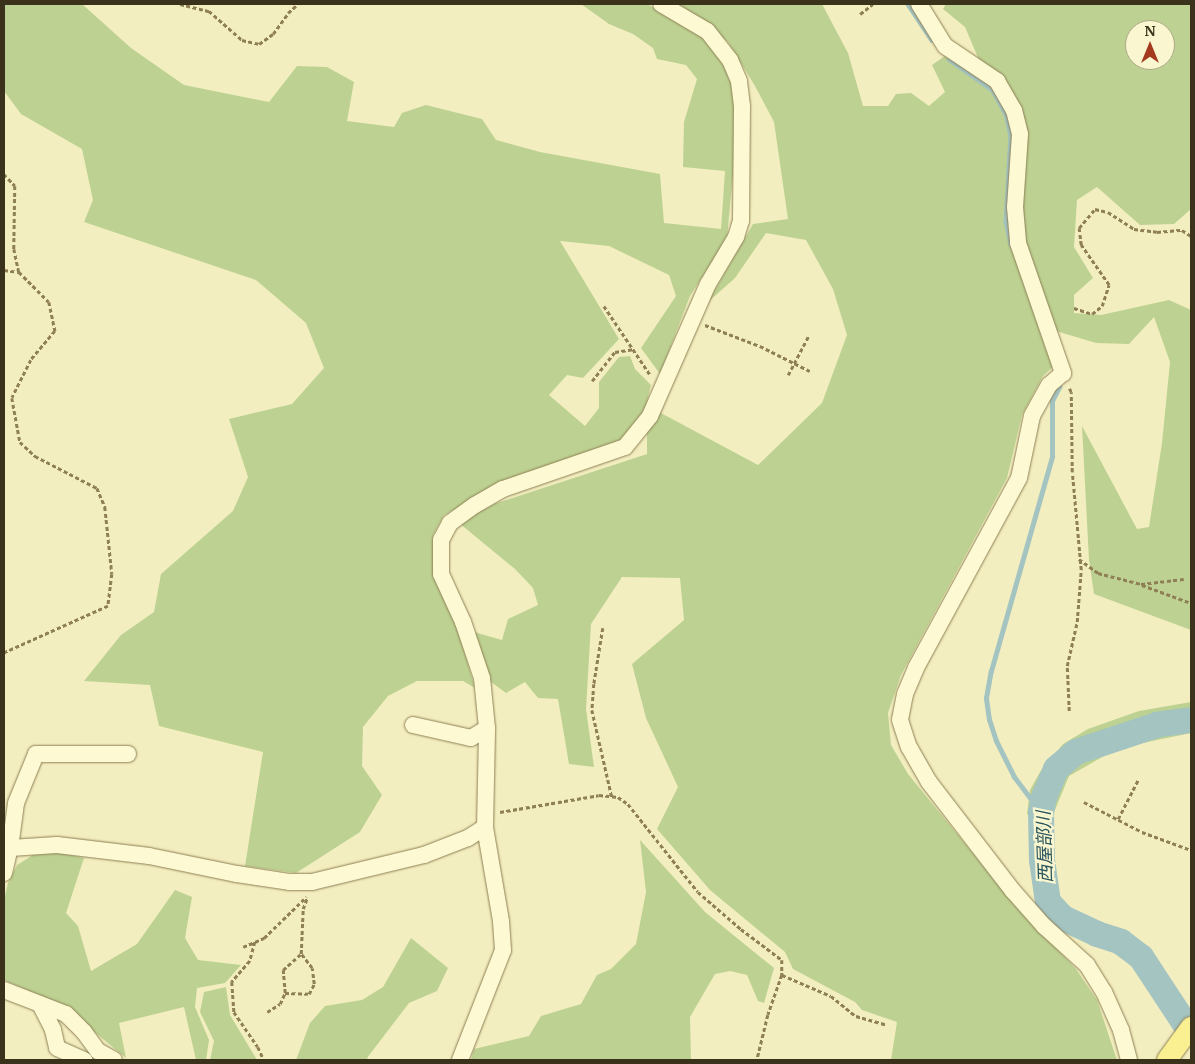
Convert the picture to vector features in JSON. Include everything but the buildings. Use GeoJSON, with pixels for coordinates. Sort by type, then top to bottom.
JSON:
{"type":"FeatureCollection","features":[{"type":"Feature","properties":{"kind":"main road"},"geometry":{"type":"LineString","coordinates":[[1172,1054],[1191,1027]]}},
{"type":"Feature","properties":{"kind":"street"},"geometry":{"type":"LineString","coordinates":[[460,1060],[503,950],[501,921],[485,827],[487,728],[482,678],[463,622],[441,574],[441,540],[450,523],[503,489],[625,447],[650,416],[708,284],[736,237],[741,221],[742,106],[739,81],[730,60],[707,31],[661,4]]}},
{"type":"Feature","properties":{"kind":"street"},"geometry":{"type":"LineString","coordinates":[[919,4],[945,46],[997,81],[1014,110],[1020,134],[1015,207],[1018,243],[1063,373],[1049,385],[1032,416],[1019,478],[916,668],[905,694],[900,720],[909,746],[929,782],[1013,891],[1044,926],[1087,965],[1104,992],[1121,1030],[1129,1060]]}},
{"type":"Feature","properties":{"kind":"street"},"geometry":{"type":"LineString","coordinates":[[413,725],[470,738],[487,728]]}},
{"type":"Feature","properties":{"kind":"street"},"geometry":{"type":"LineString","coordinates":[[4,873],[10,848],[16,803],[36,754],[128,754]]}},
{"type":"Feature","properties":{"kind":"street"},"geometry":{"type":"LineString","coordinates":[[10,848],[66,846],[149,856],[237,874],[290,882],[312,882],[424,855],[468,838],[485,827]]}},
{"type":"Feature","properties":{"kind":"street"},"geometry":{"type":"LineString","coordinates":[[4,990],[66,1014],[84,1032],[98,1051],[114,1060]]}},
{"type":"Feature","properties":{"kind":"street"},"geometry":{"type":"LineString","coordinates":[[40,1004],[53,1030],[57,1048],[84,1060]]}},
{"type":"Feature","properties":{"kind":"path"},"geometry":{"type":"LineString","coordinates":[[180,4],[209,11],[242,40],[259,44],[273,34],[288,13],[298,4]]}},
{"type":"Feature","properties":{"kind":"path"},"geometry":{"type":"LineString","coordinates":[[203,4],[204,10]]}},
{"type":"Feature","properties":{"kind":"path"},"geometry":{"type":"LineString","coordinates":[[860,14],[873,4]]}},
{"type":"Feature","properties":{"kind":"path"},"geometry":{"type":"LineString","coordinates":[[4,174],[15,186],[14,249],[19,272],[48,302],[55,331],[30,360],[12,398],[20,442],[35,456],[97,488],[105,508],[112,574],[108,606],[4,653]]}},
{"type":"Feature","properties":{"kind":"path"},"geometry":{"type":"LineString","coordinates":[[1074,308],[1092,314],[1102,306],[1109,285],[1081,245],[1079,228],[1095,210],[1108,212],[1134,229],[1157,232],[1182,230],[1191,236]]}},
{"type":"Feature","properties":{"kind":"path"},"geometry":{"type":"LineString","coordinates":[[4,270],[19,272]]}},
{"type":"Feature","properties":{"kind":"path"},"geometry":{"type":"LineString","coordinates":[[604,306],[652,378],[663,386]]}},
{"type":"Feature","properties":{"kind":"path"},"geometry":{"type":"LineString","coordinates":[[692,320],[760,346],[810,371]]}},
{"type":"Feature","properties":{"kind":"path"},"geometry":{"type":"LineString","coordinates":[[788,375],[809,335]]}},
{"type":"Feature","properties":{"kind":"path"},"geometry":{"type":"LineString","coordinates":[[592,381],[615,352],[633,349]]}},
{"type":"Feature","properties":{"kind":"path"},"geometry":{"type":"LineString","coordinates":[[1063,373],[1071,392],[1072,472],[1079,559],[1077,622],[1067,666],[1069,711]]}},
{"type":"Feature","properties":{"kind":"path"},"geometry":{"type":"LineString","coordinates":[[1079,559],[1098,573],[1141,584],[1191,602]]}},
{"type":"Feature","properties":{"kind":"path"},"geometry":{"type":"LineString","coordinates":[[1141,584],[1184,579]]}},
{"type":"Feature","properties":{"kind":"path"},"geometry":{"type":"LineString","coordinates":[[603,628],[592,710],[612,796]]}},
{"type":"Feature","properties":{"kind":"path"},"geometry":{"type":"LineString","coordinates":[[1118,820],[1138,780]]}},
{"type":"Feature","properties":{"kind":"path"},"geometry":{"type":"LineString","coordinates":[[485,827],[501,812],[599,795],[618,797],[628,804],[698,892],[741,929],[782,960],[782,974],[768,1015],[757,1060]]}},
{"type":"Feature","properties":{"kind":"path"},"geometry":{"type":"LineString","coordinates":[[1084,802],[1142,832],[1191,850]]}},
{"type":"Feature","properties":{"kind":"path"},"geometry":{"type":"LineString","coordinates":[[243,947],[264,938],[307,896],[303,909],[301,954],[312,968],[314,984],[309,994],[285,993]]}},
{"type":"Feature","properties":{"kind":"path"},"geometry":{"type":"LineString","coordinates":[[255,942],[250,961],[232,982],[234,1012],[258,1047],[264,1060]]}},
{"type":"Feature","properties":{"kind":"path"},"geometry":{"type":"LineString","coordinates":[[267,1012],[280,1004],[285,993],[283,970],[301,954]]}},
{"type":"Feature","properties":{"kind":"path"},"geometry":{"type":"LineString","coordinates":[[782,974],[832,996],[856,1016],[888,1025]]}},
{"type":"Feature","properties":{"kind":"green space"},"geometry":{"type":"Polygon","coordinates":[[[4,4],[82,4],[131,48],[184,85],[269,102],[297,66],[327,67],[354,82],[347,121],[394,127],[402,113],[426,105],[482,119],[496,140],[540,152],[660,174],[664,223],[721,229],[725,171],[683,167],[684,122],[697,79],[686,65],[657,59],[653,48],[633,34],[609,24],[581,4],[647,4],[700,34],[724,61],[735,85],[735,152],[727,238],[690,296],[660,374],[641,348],[676,296],[669,275],[609,246],[560,241],[619,339],[583,378],[567,375],[549,395],[585,426],[599,408],[599,382],[619,357],[630,356],[635,369],[651,385],[644,414],[619,442],[502,483],[444,515],[433,535],[436,571],[451,607],[475,688],[463,681],[417,681],[388,696],[363,727],[362,766],[382,795],[360,832],[296,873],[245,866],[263,752],[159,726],[150,685],[84,681],[121,635],[154,612],[161,574],[233,511],[248,477],[229,419],[292,404],[324,368],[306,323],[256,280],[84,222],[93,200],[82,149],[21,114],[4,91],[4,4]]]}},
{"type":"Feature","properties":{"kind":"green space"},"geometry":{"type":"Polygon","coordinates":[[[677,4],[822,4],[848,53],[863,106],[888,106],[896,94],[911,93],[929,106],[945,92],[932,65],[949,53],[994,82],[1009,110],[1015,135],[1011,208],[1055,365],[1043,376],[1022,415],[1007,478],[901,675],[888,713],[891,745],[908,774],[1016,906],[1076,969],[1097,1000],[1117,1060],[891,1060],[897,1022],[862,1010],[855,1002],[793,969],[785,952],[710,890],[657,829],[678,787],[646,718],[632,664],[684,620],[680,578],[622,577],[591,624],[586,709],[594,767],[569,764],[558,699],[538,698],[525,682],[506,693],[487,679],[474,632],[502,640],[508,619],[538,605],[533,588],[515,569],[459,523],[494,504],[647,454],[647,433],[659,412],[758,465],[822,403],[847,335],[833,289],[806,240],[766,233],[735,278],[708,302],[753,224],[788,219],[774,122],[728,42],[694,14],[677,4]]]}},
{"type":"Feature","properties":{"kind":"green space"},"geometry":{"type":"Polygon","coordinates":[[[946,4],[1191,4],[1191,209],[1174,224],[1140,225],[1097,187],[1077,200],[1074,247],[1093,278],[1074,295],[1074,313],[1101,315],[1169,300],[1191,310],[1191,630],[1094,594],[1089,560],[1082,426],[1137,529],[1149,527],[1162,443],[1170,362],[1154,317],[1129,344],[1096,343],[1056,331],[1026,249],[1021,207],[1026,135],[979,60],[965,27],[943,9],[946,4]]]}},
{"type":"Feature","properties":{"kind":"green space"},"geometry":{"type":"Polygon","coordinates":[[[1191,702],[1191,733],[1118,748],[1069,776],[1050,822],[1027,814],[1030,790],[1040,772],[1063,744],[1088,729],[1139,711],[1191,702]]]}},
{"type":"Feature","properties":{"kind":"green space"},"geometry":{"type":"Polygon","coordinates":[[[640,840],[705,912],[774,968],[764,1003],[758,1001],[747,975],[730,971],[715,974],[690,1017],[691,1060],[471,1060],[474,1049],[529,1036],[541,1016],[581,1004],[597,975],[611,969],[636,944],[646,892],[640,840]]]}},
{"type":"Feature","properties":{"kind":"green space"},"geometry":{"type":"Polygon","coordinates":[[[58,852],[84,858],[66,913],[78,926],[91,971],[137,944],[175,890],[192,897],[185,938],[198,960],[241,965],[225,983],[197,988],[195,1007],[209,1040],[206,1060],[196,1060],[184,1007],[119,1023],[126,1058],[63,1006],[4,980],[4,900],[8,883],[17,865],[33,855],[58,852]]]}},
{"type":"Feature","properties":{"kind":"green space"},"geometry":{"type":"Polygon","coordinates":[[[411,938],[448,968],[437,991],[409,1003],[367,1058],[369,1060],[296,1060],[310,1023],[325,1006],[362,1000],[383,987],[411,938]]]}},
{"type":"Feature","properties":{"kind":"green space"},"geometry":{"type":"Polygon","coordinates":[[[226,987],[230,1015],[257,1060],[210,1060],[214,1041],[200,1012],[204,992],[226,987]]]}},
{"type":"Feature","properties":{"kind":"waterway"},"geometry":{"type":"LineString","coordinates":[[908,4],[932,40]]}},
{"type":"Feature","properties":{"kind":"waterway"},"geometry":{"type":"LineString","coordinates":[[949,59],[993,90],[1006,114],[1011,135],[1006,221],[1011,244]]}},
{"type":"Feature","properties":{"kind":"waterway"},"geometry":{"type":"LineString","coordinates":[[1041,813],[1014,777],[996,741],[989,720],[986,698],[991,671],[1052,457],[1052,401],[1059,387],[1057,384]]}},
{"type":"Feature","properties":{"kind":"waterway","name":"西屋部川"},"geometry":{"type":"LineString","coordinates":[[1191,720],[1157,725],[1076,752],[1056,769],[1044,797],[1041,813],[1042,860],[1048,902],[1063,918],[1097,934],[1121,942],[1141,957],[1191,1033]]}}]}
